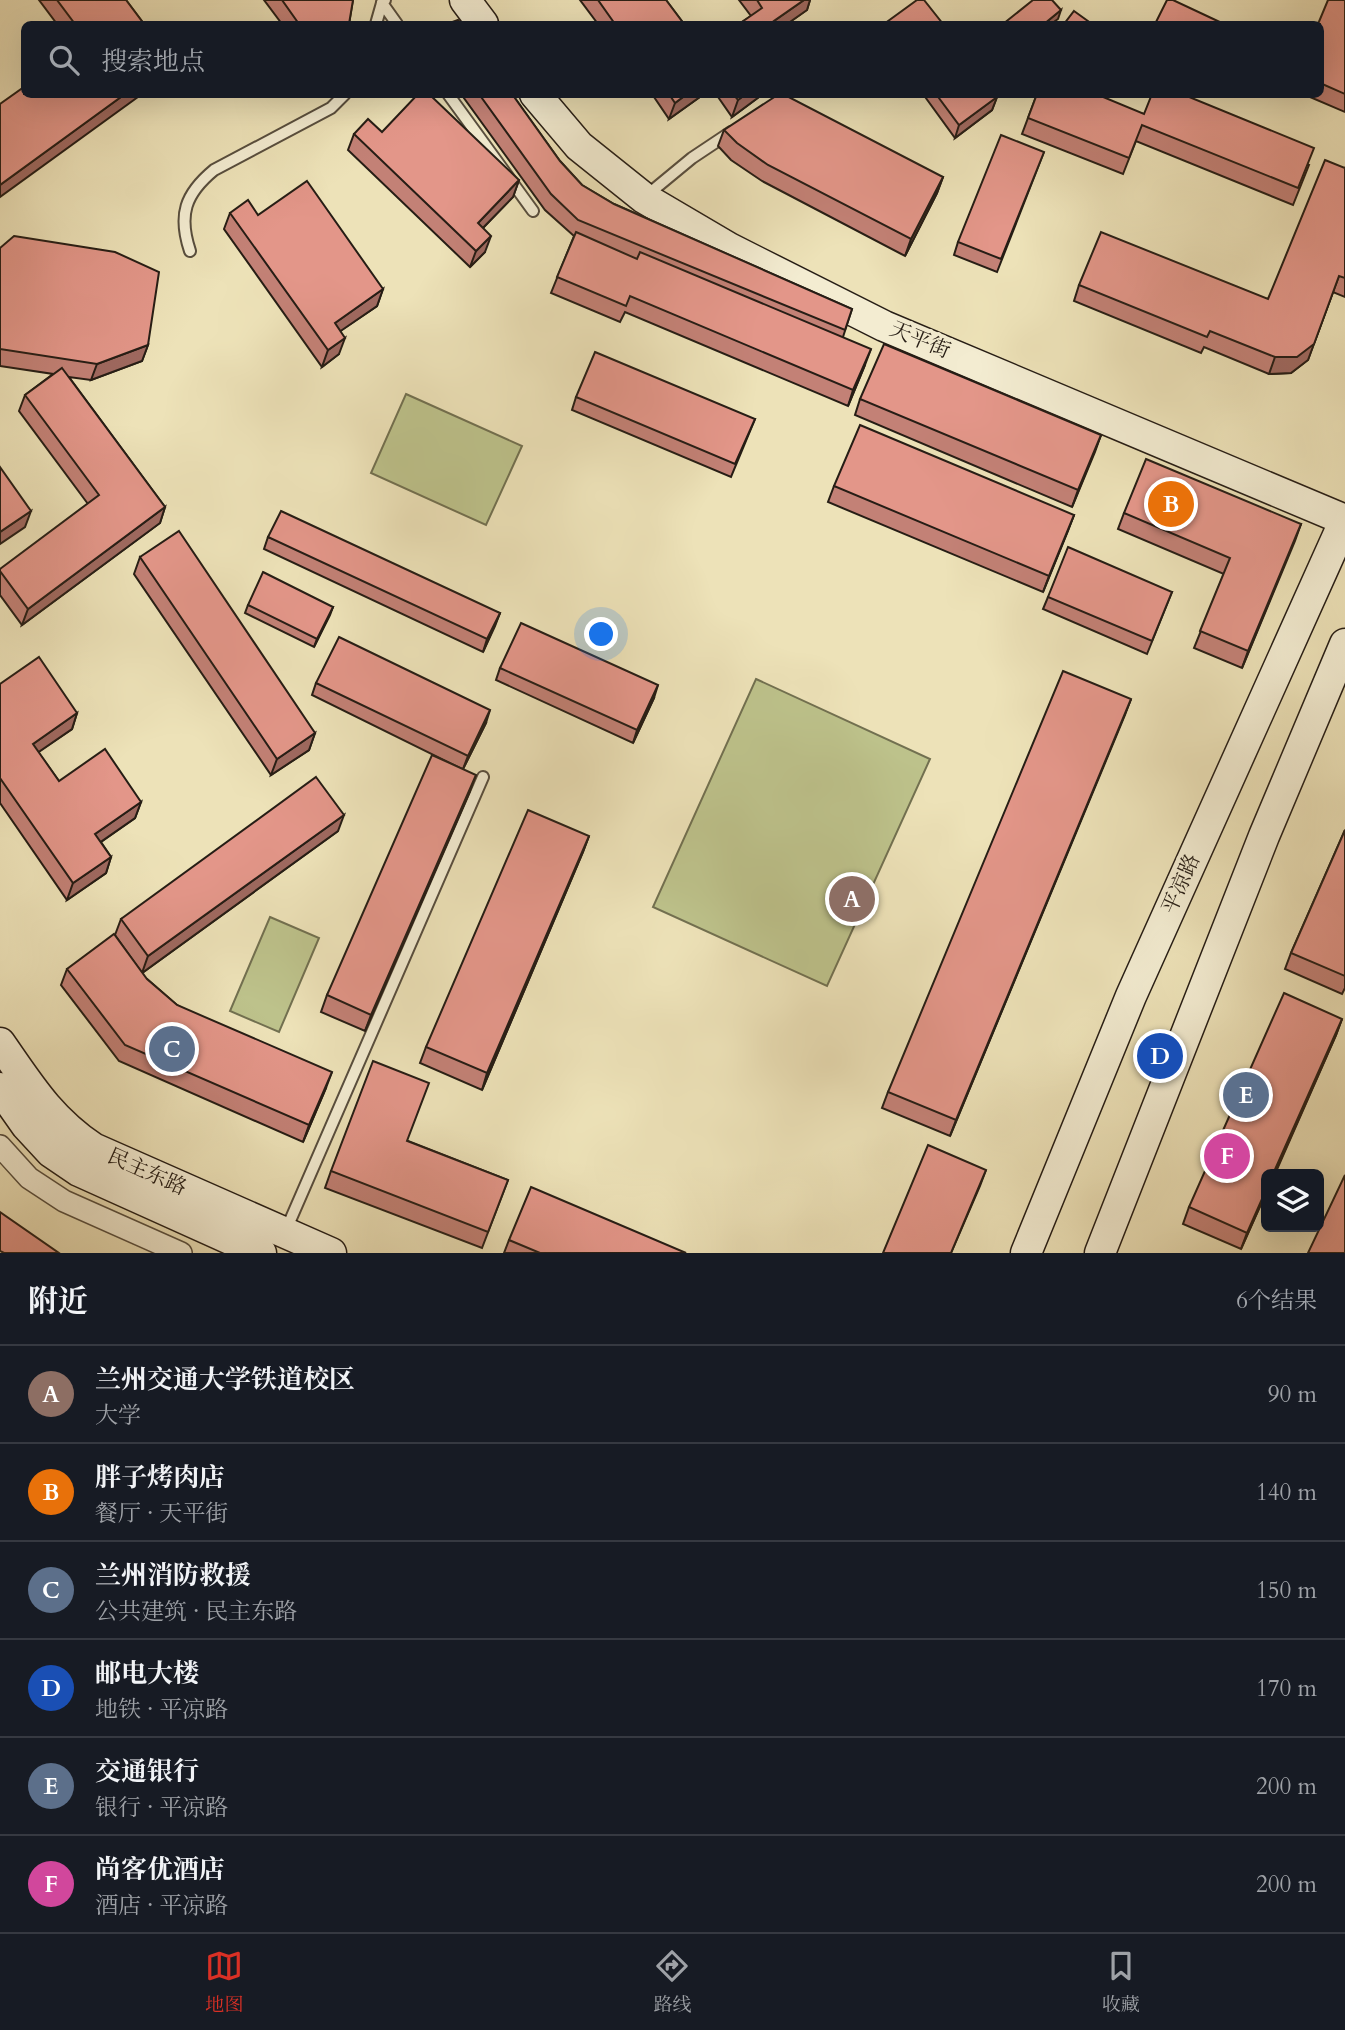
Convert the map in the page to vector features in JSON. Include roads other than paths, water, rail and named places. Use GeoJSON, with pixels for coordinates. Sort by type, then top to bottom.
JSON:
{"type":"FeatureCollection","features":[{"type":"Feature","properties":{"kind":"street","name":"天平街"},"geometry":{"type":"LineString","coordinates":[[538,98],[579,146],[644,198],[729,248],[884,326],[1345,520]]}},
{"type":"Feature","properties":{"kind":"street","name":"平凉路"},"geometry":{"type":"LineString","coordinates":[[1026,1253],[1131,996],[1345,520]]}},
{"type":"Feature","properties":{"kind":"street"},"geometry":{"type":"LineString","coordinates":[[1100,1253],[1259,848],[1345,644]]}},
{"type":"Feature","properties":{"kind":"street","name":"民主东路"},"geometry":{"type":"LineString","coordinates":[[0,1044],[49,1112],[69,1132],[93,1148],[331,1253]]}},
{"type":"Feature","properties":{"kind":"street","name":"民主东路"},"geometry":{"type":"LineString","coordinates":[[0,1088],[26,1125],[51,1152],[79,1171],[261,1253]]}},
{"type":"Feature","properties":{"kind":"street"},"geometry":{"type":"LineString","coordinates":[[0,1146],[29,1178],[64,1201],[181,1253]]}},
{"type":"Feature","properties":{"kind":"lane"},"geometry":{"type":"LineString","coordinates":[[377,21],[384,2]]}},
{"type":"Feature","properties":{"kind":"lane"},"geometry":{"type":"LineString","coordinates":[[384,2],[395,21]]}},
{"type":"Feature","properties":{"kind":"lane"},"geometry":{"type":"LineString","coordinates":[[190,251],[184,233],[184,215],[189,197],[199,182],[214,170],[331,108],[341,98]]}},
{"type":"Feature","properties":{"kind":"lane"},"geometry":{"type":"LineString","coordinates":[[451,98],[533,211]]}},
{"type":"Feature","properties":{"kind":"lane"},"geometry":{"type":"LineString","coordinates":[[644,198],[692,158],[745,122]]}},
{"type":"Feature","properties":{"kind":"lane"},"geometry":{"type":"LineString","coordinates":[[285,1233],[483,777]]}},
{"type":"Feature","properties":{"kind":"place","name":"胖子烤肉店"},"geometry":{"type":"Point","coordinates":[1171,504]}},
{"type":"Feature","properties":{"kind":"place","name":"兰州交通大学铁道校区"},"geometry":{"type":"Point","coordinates":[852,899]}},
{"type":"Feature","properties":{"kind":"place","name":"兰州消防救援"},"geometry":{"type":"Point","coordinates":[172,1049]}},
{"type":"Feature","properties":{"kind":"place","name":"邮电大楼"},"geometry":{"type":"Point","coordinates":[1160,1056]}},
{"type":"Feature","properties":{"kind":"place","name":"交通银行"},"geometry":{"type":"Point","coordinates":[1246,1095]}},
{"type":"Feature","properties":{"kind":"place","name":"尚客优酒店"},"geometry":{"type":"Point","coordinates":[1227,1156]}}]}
